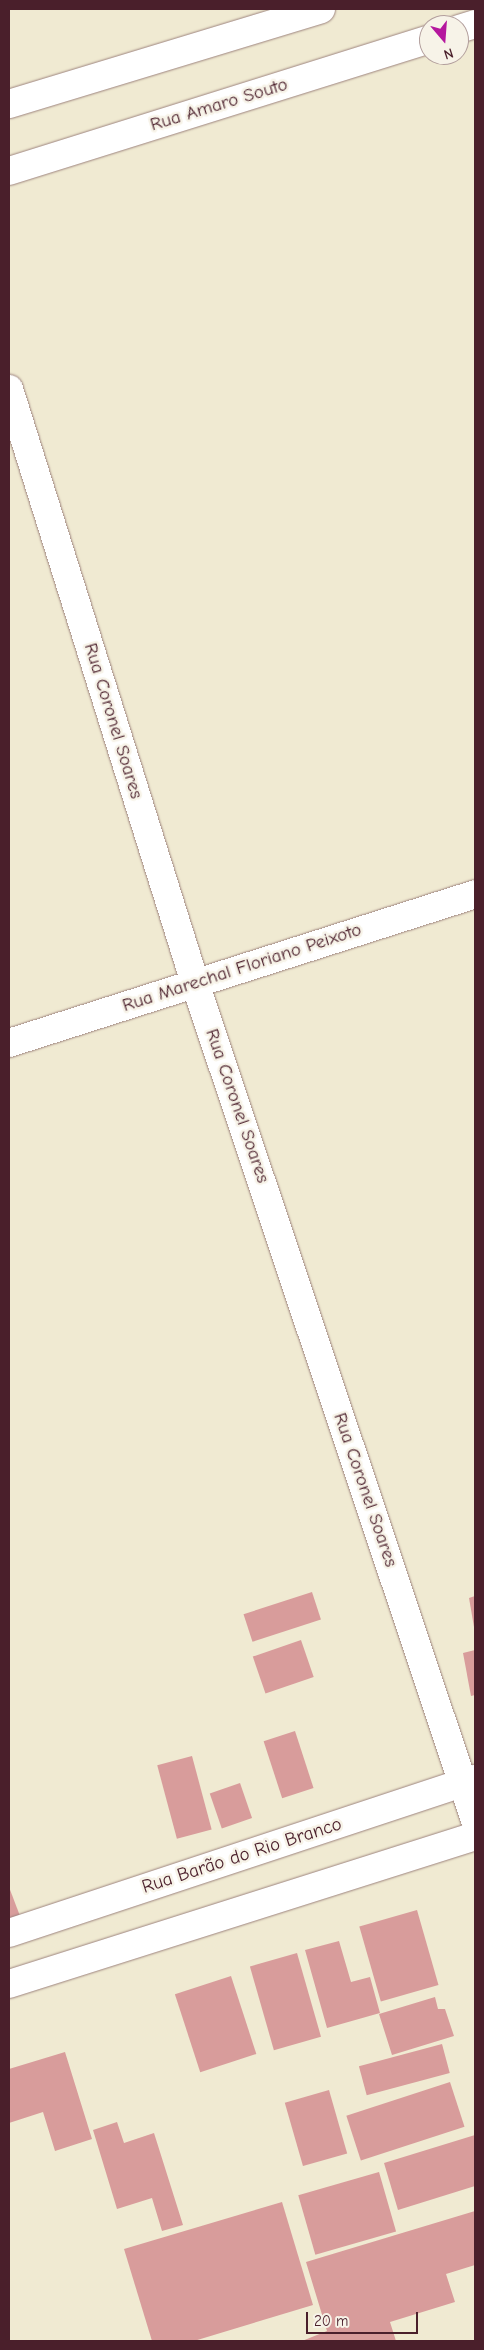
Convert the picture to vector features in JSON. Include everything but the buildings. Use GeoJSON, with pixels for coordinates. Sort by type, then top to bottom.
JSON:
{"type":"FeatureCollection","features":[{"type":"Feature","properties":{"kind":"street"},"geometry":{"type":"LineString","coordinates":[[9,104],[321,9]]}},
{"type":"Feature","properties":{"kind":"street","name":"Rua Amaro Souto"},"geometry":{"type":"LineString","coordinates":[[9,171],[419,41]]}},
{"type":"Feature","properties":{"kind":"street","name":"Rua Coronel Soares"},"geometry":{"type":"LineString","coordinates":[[9,389],[196,983],[469,1781],[475,1820]]}},
{"type":"Feature","properties":{"kind":"street","name":"Rua Marechal Floriano Peixoto"},"geometry":{"type":"LineString","coordinates":[[9,1043],[475,894]]}},
{"type":"Feature","properties":{"kind":"street","name":"Rua Barão do Rio Branco"},"geometry":{"type":"LineString","coordinates":[[9,1933],[469,1781]]}},
{"type":"Feature","properties":{"kind":"street"},"geometry":{"type":"LineString","coordinates":[[9,1984],[475,1836]]}}]}
